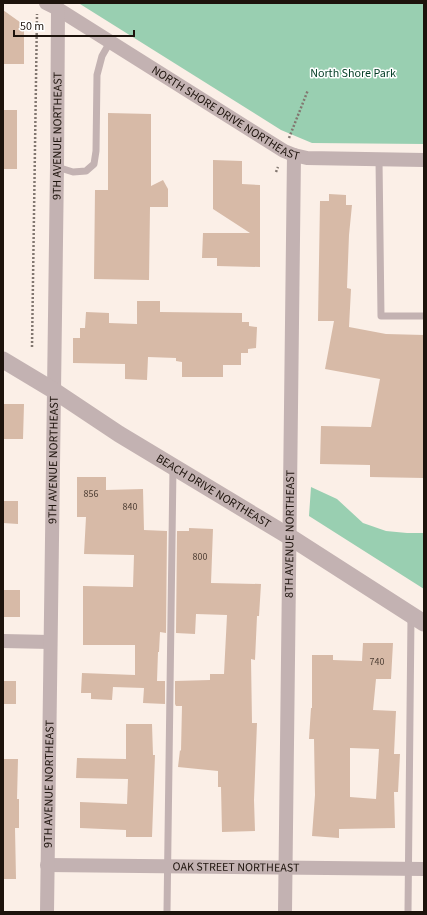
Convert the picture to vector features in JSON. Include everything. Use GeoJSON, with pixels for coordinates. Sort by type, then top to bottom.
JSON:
{"type":"FeatureCollection","features":[{"type":"Feature","properties":{"kind":"street","name":"NORTH SHORE DRIVE NORTHEAST"},"geometry":{"type":"LineString","coordinates":[[48,7],[110,42],[289,153],[307,158],[424,160]]}},
{"type":"Feature","properties":{"kind":"street","name":"9TH AVENUE NORTHEAST"},"geometry":{"type":"LineString","coordinates":[[47,912],[57,166],[48,7]]}},
{"type":"Feature","properties":{"kind":"street","name":"8TH AVENUE NORTHEAST"},"geometry":{"type":"LineString","coordinates":[[285,912],[290,537],[289,153]]}},
{"type":"Feature","properties":{"kind":"street","name":"BEACH DRIVE NORTHEAST"},"geometry":{"type":"LineString","coordinates":[[3,360],[53,390],[119,434],[290,537],[418,619]]}},
{"type":"Feature","properties":{"kind":"street"},"geometry":{"type":"LineString","coordinates":[[3,641],[50,642]]}},
{"type":"Feature","properties":{"kind":"street","name":"OAK STREET NORTHEAST"},"geometry":{"type":"LineString","coordinates":[[47,865],[424,869]]}},
{"type":"Feature","properties":{"kind":"lane"},"geometry":{"type":"LineString","coordinates":[[57,166],[73,172],[86,172],[94,164],[96,151],[97,75],[102,56],[110,42]]}},
{"type":"Feature","properties":{"kind":"lane"},"geometry":{"type":"LineString","coordinates":[[379,160],[381,316],[424,316]]}},
{"type":"Feature","properties":{"kind":"lane"},"geometry":{"type":"LineString","coordinates":[[168,912],[173,467]]}},
{"type":"Feature","properties":{"kind":"lane"},"geometry":{"type":"LineString","coordinates":[[408,912],[408,869],[418,619]]}},
{"type":"Feature","properties":{"kind":"path"},"geometry":{"type":"LineString","coordinates":[[32,347],[37,14],[48,7]]}},
{"type":"Feature","properties":{"kind":"path"},"geometry":{"type":"LineString","coordinates":[[276,172],[289,153],[308,90]]}},
{"type":"Feature","properties":{"kind":"green space","name":"North Shore Park"},"geometry":{"type":"Polygon","coordinates":[[[80,3],[424,3],[424,144],[312,143],[281,130],[80,3]]]}},
{"type":"Feature","properties":{"kind":"green space"},"geometry":{"type":"Polygon","coordinates":[[[311,487],[337,499],[363,523],[386,531],[424,533],[424,589],[309,516],[311,487]]]}},
{"type":"Feature","properties":{"kind":"building"},"geometry":{"type":"Polygon","coordinates":[[[3,10],[24,25],[24,64],[3,64],[3,10]]]}},
{"type":"Feature","properties":{"kind":"building"},"geometry":{"type":"Polygon","coordinates":[[[3,110],[17,110],[17,169],[3,169],[3,110]]]}},
{"type":"Feature","properties":{"kind":"building"},"geometry":{"type":"Polygon","coordinates":[[[108,113],[151,114],[151,186],[163,180],[168,189],[168,207],[150,207],[149,280],[94,279],[95,190],[108,190],[108,113]]]}},
{"type":"Feature","properties":{"kind":"building"},"geometry":{"type":"Polygon","coordinates":[[[213,160],[242,161],[242,184],[260,185],[260,267],[217,266],[217,258],[202,258],[203,233],[250,233],[213,209],[213,160]]]}},
{"type":"Feature","properties":{"kind":"building"},"geometry":{"type":"Polygon","coordinates":[[[329,194],[346,195],[346,205],[352,205],[347,288],[351,289],[349,327],[386,334],[424,335],[424,478],[370,477],[370,465],[320,464],[321,426],[371,427],[380,379],[325,369],[334,321],[318,321],[320,201],[329,201],[329,194]]]}},
{"type":"Feature","properties":{"kind":"building"},"geometry":{"type":"Polygon","coordinates":[[[137,301],[160,301],[160,312],[242,313],[242,322],[249,322],[249,326],[257,327],[256,348],[248,349],[248,353],[241,353],[241,365],[223,365],[223,377],[182,377],[182,362],[176,361],[176,358],[148,357],[147,380],[125,379],[125,364],[73,363],[73,338],[80,338],[80,328],[85,328],[86,312],[109,313],[109,323],[137,324],[137,301]]]}},
{"type":"Feature","properties":{"kind":"building"},"geometry":{"type":"Polygon","coordinates":[[[3,404],[24,404],[23,439],[3,439],[3,404]]]}},
{"type":"Feature","properties":{"kind":"building"},"geometry":{"type":"Polygon","coordinates":[[[77,477],[106,477],[106,490],[143,489],[144,530],[167,531],[166,633],[160,632],[157,681],[165,681],[165,704],[143,703],[144,688],[113,687],[112,700],[91,699],[91,693],[81,693],[82,673],[135,675],[135,645],[83,645],[83,586],[133,587],[134,555],[84,554],[86,517],[77,517],[77,477]]]}},
{"type":"Feature","properties":{"kind":"building"},"geometry":{"type":"Polygon","coordinates":[[[3,501],[18,501],[18,524],[3,523],[3,501]]]}},
{"type":"Feature","properties":{"kind":"building"},"geometry":{"type":"Polygon","coordinates":[[[189,528],[213,529],[211,583],[261,584],[259,616],[257,616],[255,660],[251,659],[252,723],[257,723],[254,800],[255,831],[222,832],[221,787],[218,787],[218,771],[178,767],[180,750],[181,751],[182,706],[176,706],[175,704],[175,681],[210,680],[210,674],[224,674],[227,615],[196,614],[195,634],[176,633],[177,531],[189,531],[189,528]]]}},
{"type":"Feature","properties":{"kind":"building"},"geometry":{"type":"Polygon","coordinates":[[[3,590],[20,590],[20,617],[3,617],[3,590]]]}},
{"type":"Feature","properties":{"kind":"building"},"geometry":{"type":"Polygon","coordinates":[[[363,643],[393,643],[391,679],[376,679],[373,710],[396,711],[394,754],[400,754],[398,792],[394,792],[395,828],[339,829],[339,838],[312,836],[315,795],[314,739],[309,739],[312,708],[312,655],[333,655],[333,660],[362,661],[363,643]],[[350,748],[350,797],[376,799],[379,749],[350,748]]]}},
{"type":"Feature","properties":{"kind":"building"},"geometry":{"type":"Polygon","coordinates":[[[3,681],[16,681],[16,704],[3,704],[3,681]]]}},
{"type":"Feature","properties":{"kind":"building"},"geometry":{"type":"Polygon","coordinates":[[[126,724],[152,724],[153,755],[155,755],[152,837],[126,837],[126,830],[80,828],[80,802],[127,804],[128,779],[76,778],[77,758],[126,759],[126,724]]]}},
{"type":"Feature","properties":{"kind":"building"},"geometry":{"type":"Polygon","coordinates":[[[3,759],[18,759],[17,799],[19,799],[19,828],[15,828],[16,879],[3,879],[3,759]]]}}]}
